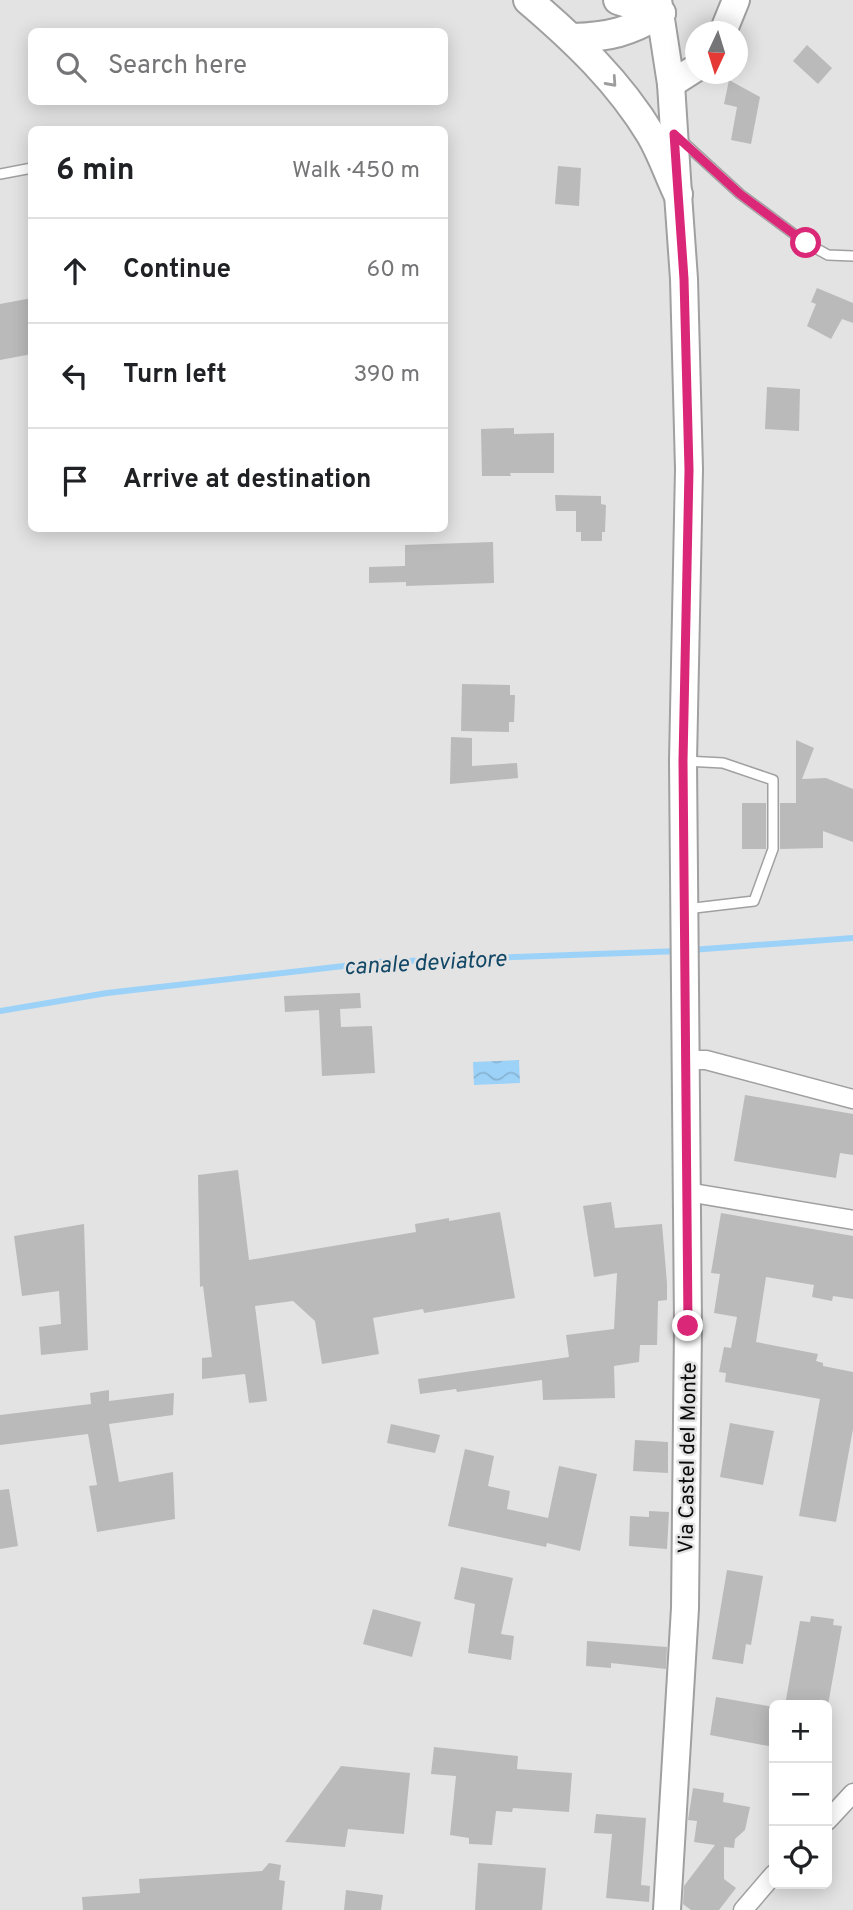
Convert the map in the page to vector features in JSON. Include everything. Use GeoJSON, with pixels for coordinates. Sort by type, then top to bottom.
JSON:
{"type":"FeatureCollection","features":[{"type":"Feature","properties":{"kind":"main road"},"geometry":{"type":"LineString","coordinates":[[528,0],[573,38],[624,96],[652,137],[678,194]]}},
{"type":"Feature","properties":{"kind":"main road"},"geometry":{"type":"LineString","coordinates":[[618,0],[659,7]]}},
{"type":"Feature","properties":{"kind":"main road"},"geometry":{"type":"LineString","coordinates":[[727,21],[736,0]]}},
{"type":"Feature","properties":{"kind":"main road"},"geometry":{"type":"LineString","coordinates":[[573,38],[603,37],[638,27],[659,7]]}},
{"type":"Feature","properties":{"kind":"main road","name":"Via Castel del Monte"},"geometry":{"type":"LineString","coordinates":[[659,7],[671,84],[684,279],[689,470],[683,761],[688,1339],[685,1608],[667,1910]]}},
{"type":"Feature","properties":{"kind":"main road"},"geometry":{"type":"LineString","coordinates":[[671,84],[685,75]]}},
{"type":"Feature","properties":{"kind":"street"},"geometry":{"type":"LineString","coordinates":[[685,1060],[706,1060],[853,1099]]}},
{"type":"Feature","properties":{"kind":"street"},"geometry":{"type":"LineString","coordinates":[[687,1192],[853,1220]]}},
{"type":"Feature","properties":{"kind":"street"},"geometry":{"type":"LineString","coordinates":[[832,1816],[853,1793]]}},
{"type":"Feature","properties":{"kind":"street"},"geometry":{"type":"LineString","coordinates":[[743,1910],[769,1879]]}},
{"type":"Feature","properties":{"kind":"lane"},"geometry":{"type":"LineString","coordinates":[[674,134],[740,194],[806,243],[828,255],[853,256]]}},
{"type":"Feature","properties":{"kind":"lane"},"geometry":{"type":"LineString","coordinates":[[0,174],[28,169]]}},
{"type":"Feature","properties":{"kind":"lane"},"geometry":{"type":"LineString","coordinates":[[683,761],[723,763],[773,780],[773,849],[754,901],[685,909]]}},
{"type":"Feature","properties":{"kind":"water"},"geometry":{"type":"Polygon","coordinates":[[[519,1060],[520,1083],[474,1085],[473,1062],[519,1060]]]}},
{"type":"Feature","properties":{"kind":"building"},"geometry":{"type":"Polygon","coordinates":[[[807,45],[832,68],[818,84],[793,61],[807,45]]]}},
{"type":"Feature","properties":{"kind":"building"},"geometry":{"type":"Polygon","coordinates":[[[728,84],[736,84],[760,97],[751,144],[731,140],[737,107],[724,104],[728,84]]]}},
{"type":"Feature","properties":{"kind":"building"},"geometry":{"type":"Polygon","coordinates":[[[558,166],[581,168],[579,206],[555,204],[558,166]]]}},
{"type":"Feature","properties":{"kind":"building"},"geometry":{"type":"Polygon","coordinates":[[[817,288],[853,303],[853,323],[842,319],[831,339],[807,326],[816,304],[811,302],[817,288]]]}},
{"type":"Feature","properties":{"kind":"building"},"geometry":{"type":"Polygon","coordinates":[[[28,299],[28,355],[0,360],[0,304],[28,299]]]}},
{"type":"Feature","properties":{"kind":"building"},"geometry":{"type":"Polygon","coordinates":[[[767,387],[800,389],[799,431],[765,429],[767,387]]]}},
{"type":"Feature","properties":{"kind":"building"},"geometry":{"type":"Polygon","coordinates":[[[514,428],[514,434],[554,433],[554,473],[482,476],[481,429],[514,428]]]}},
{"type":"Feature","properties":{"kind":"building"},"geometry":{"type":"Polygon","coordinates":[[[555,495],[601,496],[601,504],[606,505],[602,541],[581,541],[581,532],[576,532],[576,511],[556,511],[555,495]]]}},
{"type":"Feature","properties":{"kind":"building"},"geometry":{"type":"Polygon","coordinates":[[[493,542],[494,583],[406,586],[406,582],[369,583],[369,567],[405,566],[405,545],[493,542]]]}},
{"type":"Feature","properties":{"kind":"building"},"geometry":{"type":"Polygon","coordinates":[[[462,684],[510,685],[510,695],[515,695],[514,722],[509,722],[509,732],[461,731],[462,684]]]}},
{"type":"Feature","properties":{"kind":"building"},"geometry":{"type":"Polygon","coordinates":[[[451,737],[472,738],[472,766],[517,763],[518,778],[450,784],[451,737]]]}},
{"type":"Feature","properties":{"kind":"building"},"geometry":{"type":"Polygon","coordinates":[[[796,740],[814,748],[802,779],[826,778],[853,789],[853,842],[823,831],[823,848],[780,849],[780,803],[796,803],[796,740]]]}},
{"type":"Feature","properties":{"kind":"building"},"geometry":{"type":"Polygon","coordinates":[[[742,803],[766,803],[766,849],[742,849],[742,803]]]}},
{"type":"Feature","properties":{"kind":"building"},"geometry":{"type":"Polygon","coordinates":[[[360,993],[361,1008],[340,1009],[341,1027],[372,1026],[375,1073],[322,1076],[319,1010],[285,1012],[284,996],[360,993]]]}},
{"type":"Feature","properties":{"kind":"building"},"geometry":{"type":"Polygon","coordinates":[[[745,1095],[853,1114],[853,1155],[840,1153],[836,1178],[734,1161],[745,1095]]]}},
{"type":"Feature","properties":{"kind":"building"},"geometry":{"type":"Polygon","coordinates":[[[238,1170],[249,1260],[416,1232],[415,1224],[500,1212],[515,1298],[424,1313],[423,1309],[373,1318],[379,1354],[322,1364],[315,1321],[293,1301],[255,1306],[267,1401],[249,1403],[245,1374],[202,1379],[202,1358],[212,1357],[203,1286],[200,1287],[198,1175],[238,1170]]]}},
{"type":"Feature","properties":{"kind":"building"},"geometry":{"type":"Polygon","coordinates":[[[611,1202],[615,1228],[662,1224],[667,1283],[667,1300],[658,1301],[657,1345],[640,1345],[639,1362],[614,1366],[615,1398],[543,1400],[542,1380],[457,1392],[456,1389],[420,1394],[418,1379],[569,1357],[566,1335],[614,1329],[617,1273],[594,1277],[583,1206],[611,1202]]]}},
{"type":"Feature","properties":{"kind":"building"},"geometry":{"type":"Polygon","coordinates":[[[721,1213],[853,1236],[853,1299],[833,1296],[832,1301],[812,1297],[814,1285],[766,1277],[756,1342],[818,1354],[816,1361],[823,1363],[823,1366],[853,1372],[853,1429],[836,1522],[799,1516],[820,1399],[725,1382],[726,1373],[719,1372],[724,1347],[731,1348],[737,1317],[714,1313],[720,1274],[711,1273],[721,1213]]]}},
{"type":"Feature","properties":{"kind":"building"},"geometry":{"type":"Polygon","coordinates":[[[84,1224],[88,1350],[41,1355],[39,1327],[61,1324],[59,1291],[22,1296],[14,1236],[84,1224]]]}},
{"type":"Feature","properties":{"kind":"building"},"geometry":{"type":"Polygon","coordinates":[[[109,1390],[109,1401],[174,1393],[173,1415],[109,1424],[119,1482],[173,1472],[175,1519],[97,1532],[89,1486],[97,1485],[88,1434],[0,1445],[0,1415],[91,1404],[90,1393],[109,1390]]]}},
{"type":"Feature","properties":{"kind":"building"},"geometry":{"type":"Polygon","coordinates":[[[730,1423],[774,1431],[763,1485],[720,1477],[730,1423]]]}},
{"type":"Feature","properties":{"kind":"building"},"geometry":{"type":"Polygon","coordinates":[[[391,1424],[440,1435],[435,1453],[387,1443],[391,1424]]]}},
{"type":"Feature","properties":{"kind":"building"},"geometry":{"type":"Polygon","coordinates":[[[635,1440],[668,1442],[668,1473],[633,1471],[635,1440]]]}},
{"type":"Feature","properties":{"kind":"building"},"geometry":{"type":"Polygon","coordinates":[[[465,1449],[494,1456],[488,1486],[510,1491],[507,1509],[548,1518],[559,1466],[597,1474],[580,1551],[547,1543],[546,1547],[448,1526],[465,1449]]]}},
{"type":"Feature","properties":{"kind":"building"},"geometry":{"type":"Polygon","coordinates":[[[9,1489],[18,1546],[0,1549],[0,1490],[9,1489]]]}},
{"type":"Feature","properties":{"kind":"building"},"geometry":{"type":"Polygon","coordinates":[[[649,1511],[669,1512],[667,1549],[629,1546],[630,1516],[649,1517],[649,1511]]]}},
{"type":"Feature","properties":{"kind":"building"},"geometry":{"type":"Polygon","coordinates":[[[461,1567],[513,1578],[501,1634],[514,1636],[511,1660],[468,1653],[475,1604],[454,1599],[461,1567]]]}},
{"type":"Feature","properties":{"kind":"building"},"geometry":{"type":"Polygon","coordinates":[[[727,1570],[763,1576],[751,1645],[746,1644],[743,1664],[712,1659],[727,1570]]]}},
{"type":"Feature","properties":{"kind":"building"},"geometry":{"type":"Polygon","coordinates":[[[373,1609],[421,1622],[412,1657],[363,1644],[373,1609]]]}},
{"type":"Feature","properties":{"kind":"building"},"geometry":{"type":"Polygon","coordinates":[[[811,1616],[834,1619],[833,1625],[842,1626],[829,1700],[786,1700],[800,1621],[810,1622],[811,1616]]]}},
{"type":"Feature","properties":{"kind":"building"},"geometry":{"type":"Polygon","coordinates":[[[587,1641],[667,1647],[666,1669],[611,1663],[611,1668],[586,1666],[587,1641]]]}},
{"type":"Feature","properties":{"kind":"building"},"geometry":{"type":"Polygon","coordinates":[[[716,1697],[769,1706],[769,1746],[710,1735],[716,1697]]]}},
{"type":"Feature","properties":{"kind":"building"},"geometry":{"type":"Polygon","coordinates":[[[434,1747],[518,1756],[517,1769],[572,1773],[569,1812],[513,1808],[512,1812],[496,1811],[492,1845],[469,1844],[469,1838],[450,1835],[456,1776],[431,1774],[434,1747]]]}},
{"type":"Feature","properties":{"kind":"building"},"geometry":{"type":"Polygon","coordinates":[[[341,1766],[410,1773],[404,1834],[348,1829],[345,1847],[285,1842],[341,1766]]]}},
{"type":"Feature","properties":{"kind":"building"},"geometry":{"type":"Polygon","coordinates":[[[693,1788],[724,1793],[723,1802],[750,1807],[745,1830],[735,1839],[734,1848],[724,1847],[724,1879],[736,1888],[719,1910],[691,1910],[683,1904],[684,1886],[715,1845],[694,1842],[697,1821],[688,1820],[693,1788]]]}},
{"type":"Feature","properties":{"kind":"building"},"geometry":{"type":"Polygon","coordinates":[[[596,1814],[646,1818],[641,1885],[650,1886],[649,1902],[606,1898],[612,1834],[594,1833],[596,1814]]]}},
{"type":"Feature","properties":{"kind":"building"},"geometry":{"type":"Polygon","coordinates":[[[269,1863],[281,1865],[279,1880],[285,1881],[282,1910],[83,1910],[82,1897],[140,1893],[139,1879],[262,1871],[269,1863]]]}},
{"type":"Feature","properties":{"kind":"building"},"geometry":{"type":"Polygon","coordinates":[[[478,1863],[546,1868],[542,1910],[475,1910],[478,1863]]]}},
{"type":"Feature","properties":{"kind":"building"},"geometry":{"type":"Polygon","coordinates":[[[346,1890],[383,1895],[381,1910],[344,1910],[346,1890]]]}},
{"type":"Feature","properties":{"kind":"waterway","name":"canale deviatore"},"geometry":{"type":"LineString","coordinates":[[691,950],[853,938]]}},
{"type":"Feature","properties":{"kind":"waterway","name":"canale deviatore"},"geometry":{"type":"LineString","coordinates":[[0,1011],[107,993],[379,962],[680,951]]}},
{"type":"Feature","properties":{"kind":"route"},"geometry":{"type":"LineString","coordinates":[[688,1326],[683,761],[689,470],[684,279],[674,134],[740,194],[806,243]]}}]}
